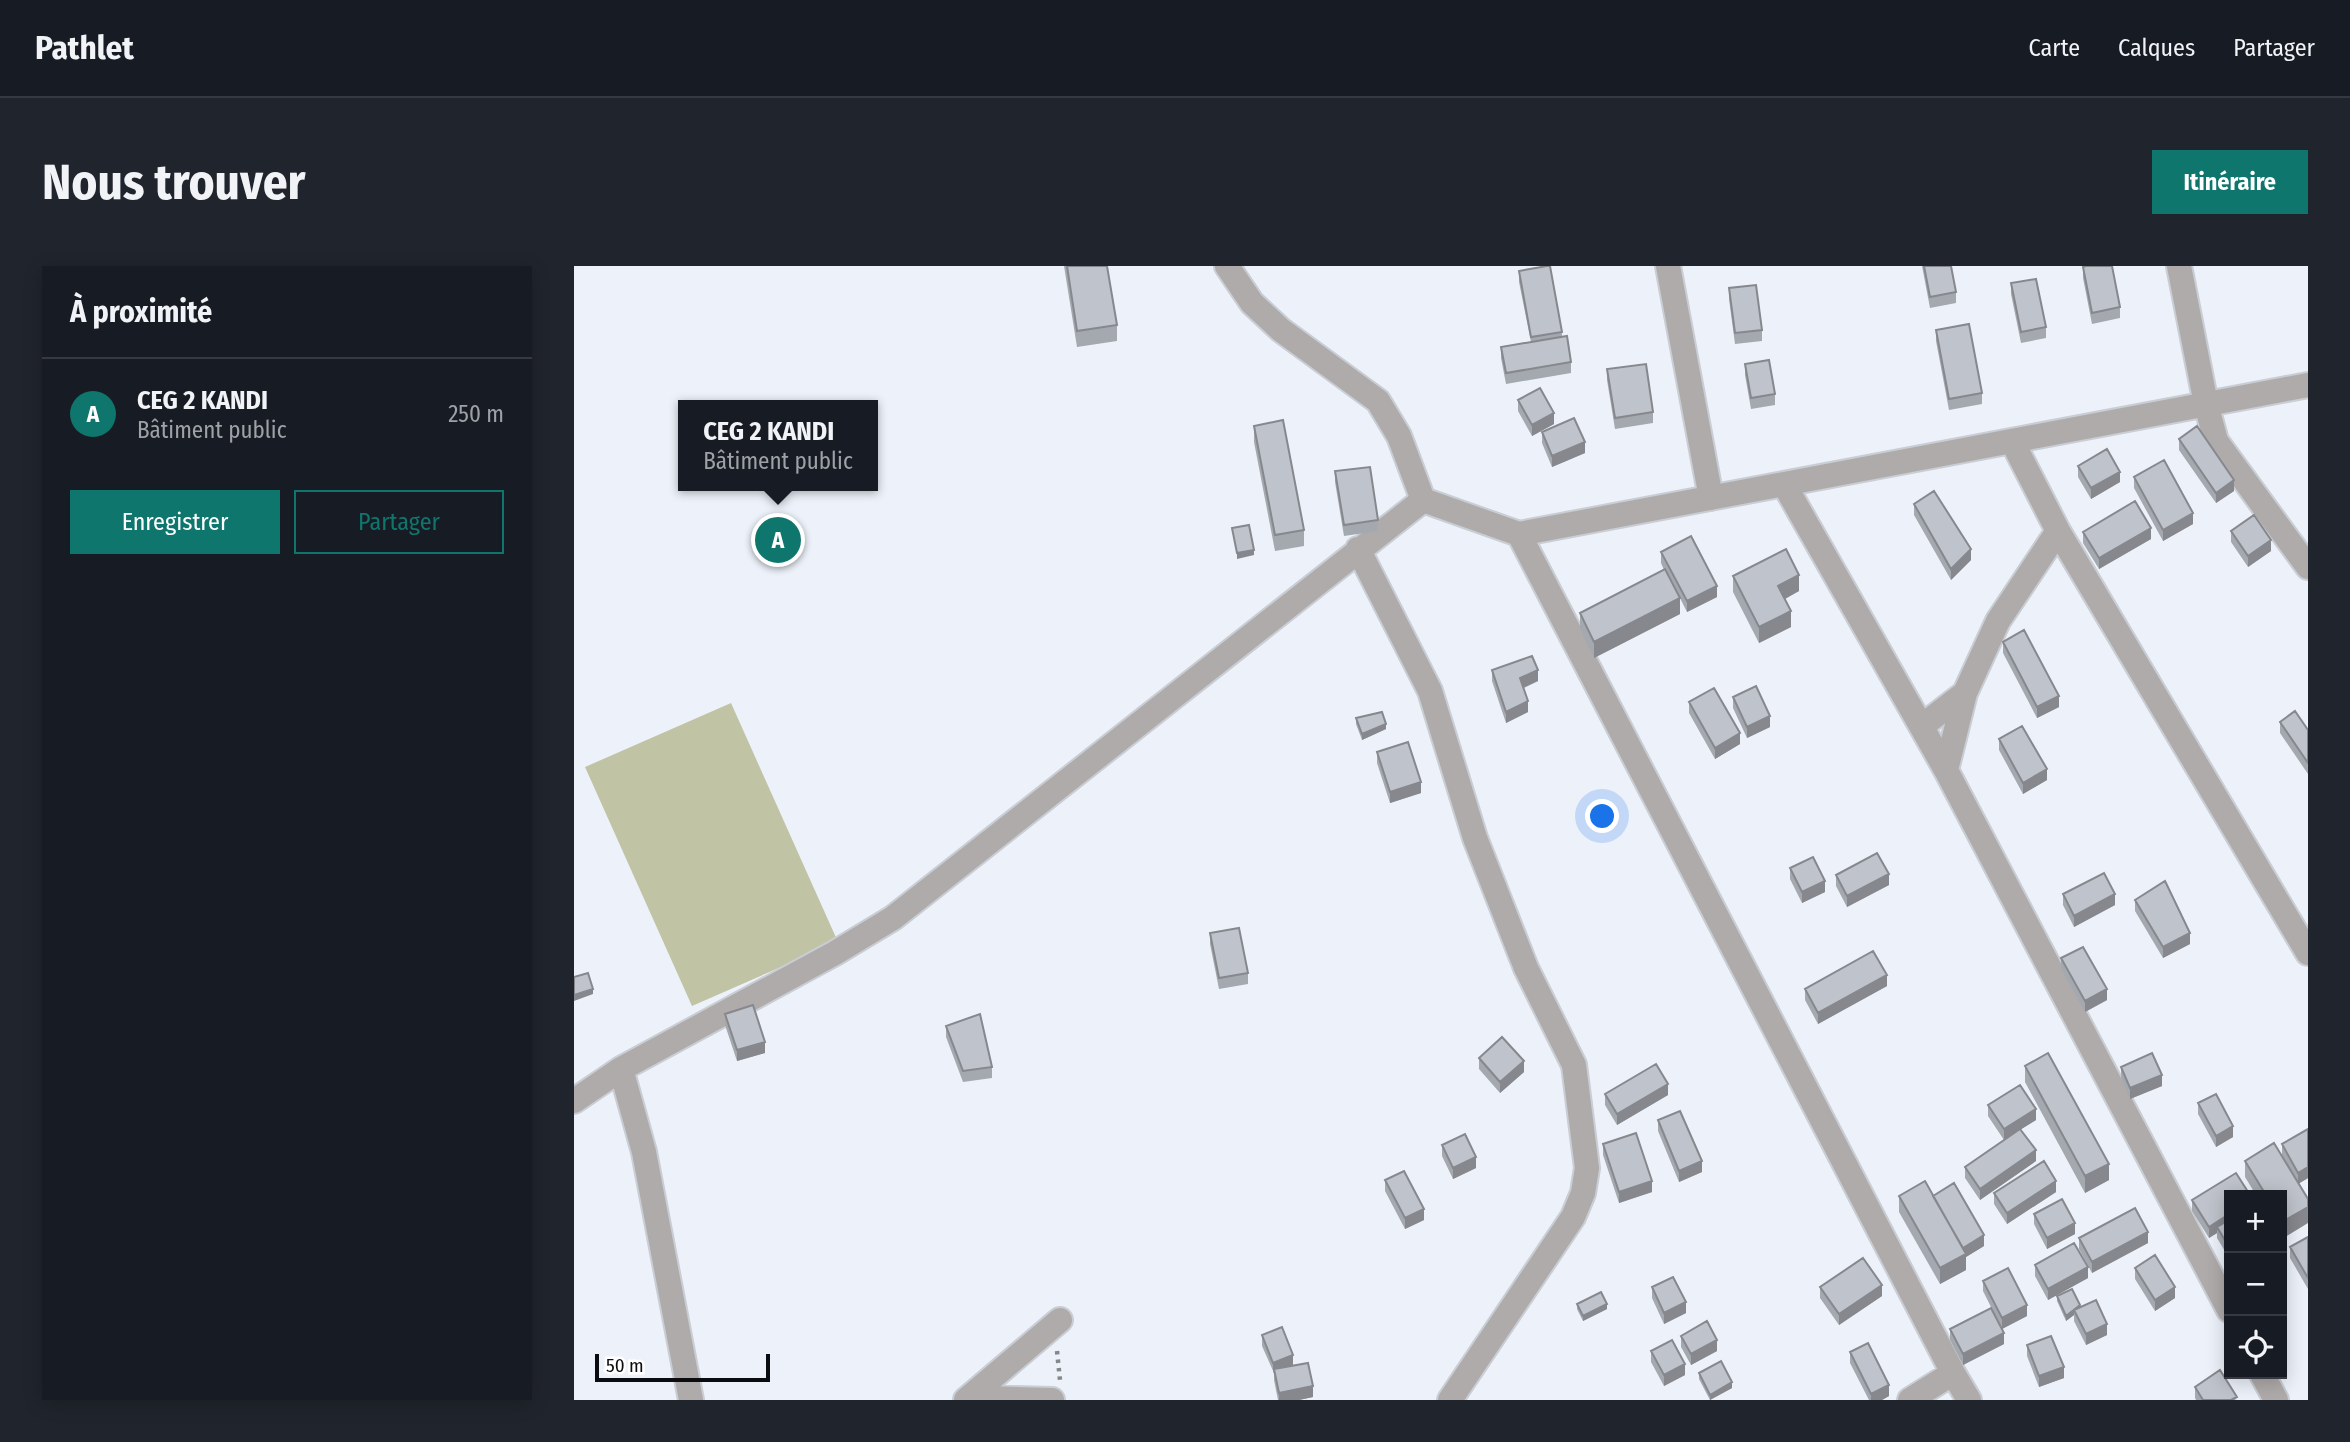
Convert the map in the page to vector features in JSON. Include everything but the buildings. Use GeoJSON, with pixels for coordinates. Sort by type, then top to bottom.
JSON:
{"type":"FeatureCollection","features":[{"type":"Feature","properties":{"kind":"street"},"geometry":{"type":"LineString","coordinates":[[1227,266],[1252,303],[1281,330],[1378,401],[1399,436],[1423,499],[1520,534],[2308,385]]}},
{"type":"Feature","properties":{"kind":"street"},"geometry":{"type":"LineString","coordinates":[[1668,266],[1711,498]]}},
{"type":"Feature","properties":{"kind":"street"},"geometry":{"type":"LineString","coordinates":[[2179,266],[2206,404],[2216,441],[2308,567]]}},
{"type":"Feature","properties":{"kind":"street"},"geometry":{"type":"LineString","coordinates":[[2012,441],[2057,531],[2308,953]]}},
{"type":"Feature","properties":{"kind":"street"},"geometry":{"type":"LineString","coordinates":[[1784,484],[1922,726],[2224,1300]]}},
{"type":"Feature","properties":{"kind":"street"},"geometry":{"type":"LineString","coordinates":[[574,1101],[621,1069],[835,953],[893,918],[1423,499]]}},
{"type":"Feature","properties":{"kind":"street"},"geometry":{"type":"LineString","coordinates":[[1945,770],[1965,693],[1998,621],[2057,531]]}},
{"type":"Feature","properties":{"kind":"street"},"geometry":{"type":"LineString","coordinates":[[1520,534],[1969,1400]]}},
{"type":"Feature","properties":{"kind":"street"},"geometry":{"type":"LineString","coordinates":[[1358,549],[1430,691],[1475,838],[1526,968],[1574,1065],[1587,1168],[1583,1193],[1573,1217],[1450,1400]]}},
{"type":"Feature","properties":{"kind":"street"},"geometry":{"type":"LineString","coordinates":[[1922,726],[1965,693]]}},
{"type":"Feature","properties":{"kind":"street"},"geometry":{"type":"LineString","coordinates":[[621,1069],[644,1152],[691,1400]]}},
{"type":"Feature","properties":{"kind":"street"},"geometry":{"type":"LineString","coordinates":[[966,1400],[1058,1323]]}},
{"type":"Feature","properties":{"kind":"street"},"geometry":{"type":"LineString","coordinates":[[1910,1400],[1953,1373]]}},
{"type":"Feature","properties":{"kind":"street"},"geometry":{"type":"LineString","coordinates":[[2265,1379],[2276,1400]]}},
{"type":"Feature","properties":{"kind":"street"},"geometry":{"type":"LineString","coordinates":[[978,1400],[1056,1394]]}},
{"type":"Feature","properties":{"kind":"path"},"geometry":{"type":"LineString","coordinates":[[1056,1394],[1058,1323]]}},
{"type":"Feature","properties":{"kind":"green space"},"geometry":{"type":"Polygon","coordinates":[[[731,703],[838,942],[692,1006],[585,767],[731,703]]]}},
{"type":"Feature","properties":{"kind":"place","name":"CEG 2 KANDI"},"geometry":{"type":"Point","coordinates":[778,540]}}]}
